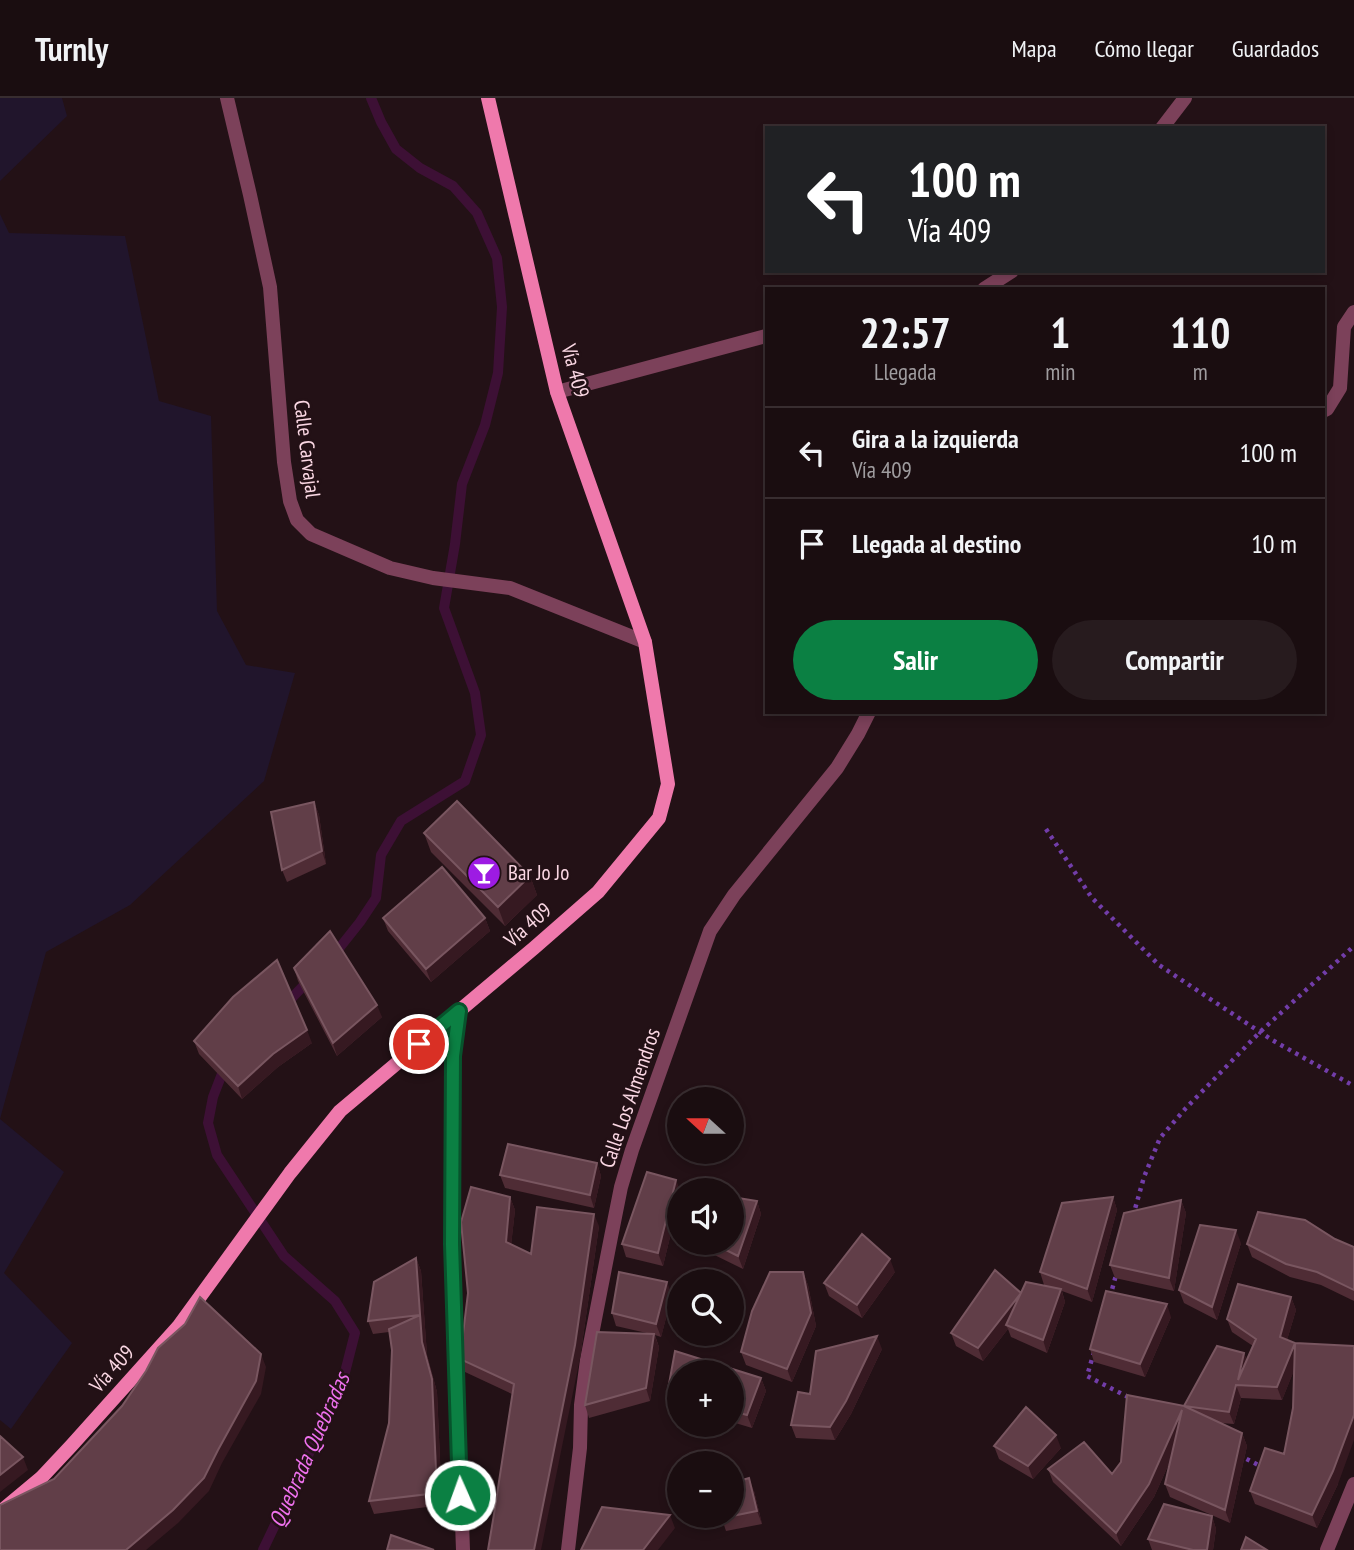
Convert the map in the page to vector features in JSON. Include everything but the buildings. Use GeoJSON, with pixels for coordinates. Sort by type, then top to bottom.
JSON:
{"type":"FeatureCollection","features":[{"type":"Feature","properties":{"kind":"street","name":"Calle Carvajal"},"geometry":{"type":"LineString","coordinates":[[227,98],[270,287],[284,462],[290,501],[297,520],[311,534],[390,568],[433,578],[510,588],[645,642]]}},
{"type":"Feature","properties":{"kind":"street","name":"Vía 409"},"geometry":{"type":"LineString","coordinates":[[0,1512],[41,1478],[64,1454],[178,1326],[290,1173],[340,1111],[598,892],[659,817],[668,785],[645,642],[557,392],[488,98]]}},
{"type":"Feature","properties":{"kind":"street"},"geometry":{"type":"LineString","coordinates":[[1164,126],[1185,98]]}},
{"type":"Feature","properties":{"kind":"street"},"geometry":{"type":"LineString","coordinates":[[987,287],[1009,273]]}},
{"type":"Feature","properties":{"kind":"street"},"geometry":{"type":"LineString","coordinates":[[1325,410],[1340,388],[1344,327],[1354,312]]}},
{"type":"Feature","properties":{"kind":"street"},"geometry":{"type":"LineString","coordinates":[[557,392],[765,337]]}},
{"type":"Feature","properties":{"kind":"street","name":"Calle Los Almendros"},"geometry":{"type":"LineString","coordinates":[[568,1550],[580,1448],[581,1405],[621,1187],[710,932],[734,895],[837,768],[859,734],[868,714]]}},
{"type":"Feature","properties":{"kind":"street"},"geometry":{"type":"LineString","coordinates":[[459,1011],[453,1056],[452,1244],[463,1550]]}},
{"type":"Feature","properties":{"kind":"street"},"geometry":{"type":"LineString","coordinates":[[1327,1550],[1354,1484]]}},
{"type":"Feature","properties":{"kind":"path"},"geometry":{"type":"LineString","coordinates":[[1046,829],[1092,898],[1158,965],[1260,1032],[1354,1086]]}},
{"type":"Feature","properties":{"kind":"path"},"geometry":{"type":"LineString","coordinates":[[1133,1217],[1144,1177],[1160,1138],[1260,1032],[1354,946]]}},
{"type":"Feature","properties":{"kind":"path"},"geometry":{"type":"LineString","coordinates":[[1106,1310],[1118,1270]]}},
{"type":"Feature","properties":{"kind":"path"},"geometry":{"type":"LineString","coordinates":[[1095,1350],[1087,1376],[1136,1402]]}},
{"type":"Feature","properties":{"kind":"path"},"geometry":{"type":"LineString","coordinates":[[1234,1452],[1270,1472]]}},
{"type":"Feature","properties":{"kind":"shaded area"},"geometry":{"type":"Polygon","coordinates":[[[0,98],[62,98],[67,116],[0,181],[0,98]]]}},
{"type":"Feature","properties":{"kind":"shaded area"},"geometry":{"type":"Polygon","coordinates":[[[0,214],[9,233],[125,236],[159,401],[211,416],[217,611],[246,665],[295,673],[264,781],[130,905],[46,952],[0,1119],[0,214]]]}},
{"type":"Feature","properties":{"kind":"shaded area"},"geometry":{"type":"Polygon","coordinates":[[[0,1119],[64,1172],[4,1273],[72,1343],[11,1429],[0,1420],[0,1119]]]}},
{"type":"Feature","properties":{"kind":"waterway","name":"Quebrada Quebradas"},"geometry":{"type":"LineString","coordinates":[[333,956],[376,898],[381,855],[401,821],[465,781],[481,735],[475,693],[444,608],[462,484],[485,425],[498,373],[502,307],[497,258],[477,213],[453,186],[420,168],[396,149],[371,98]]}},
{"type":"Feature","properties":{"kind":"waterway","name":"Quebrada Quebradas"},"geometry":{"type":"LineString","coordinates":[[284,1006],[310,979]]}},
{"type":"Feature","properties":{"kind":"waterway","name":"Quebrada Quebradas"},"geometry":{"type":"LineString","coordinates":[[225,1066],[213,1097],[208,1123],[217,1155],[284,1256],[335,1301],[355,1333],[342,1384],[263,1550]]}},
{"type":"Feature","properties":{"kind":"place","name":"Bar Jo Jo"},"geometry":{"type":"Point","coordinates":[484,873]}},
{"type":"Feature","properties":{"kind":"route"},"geometry":{"type":"LineString","coordinates":[[419,1044],[459,1011],[453,1056],[452,1244],[460,1495]]}}]}
